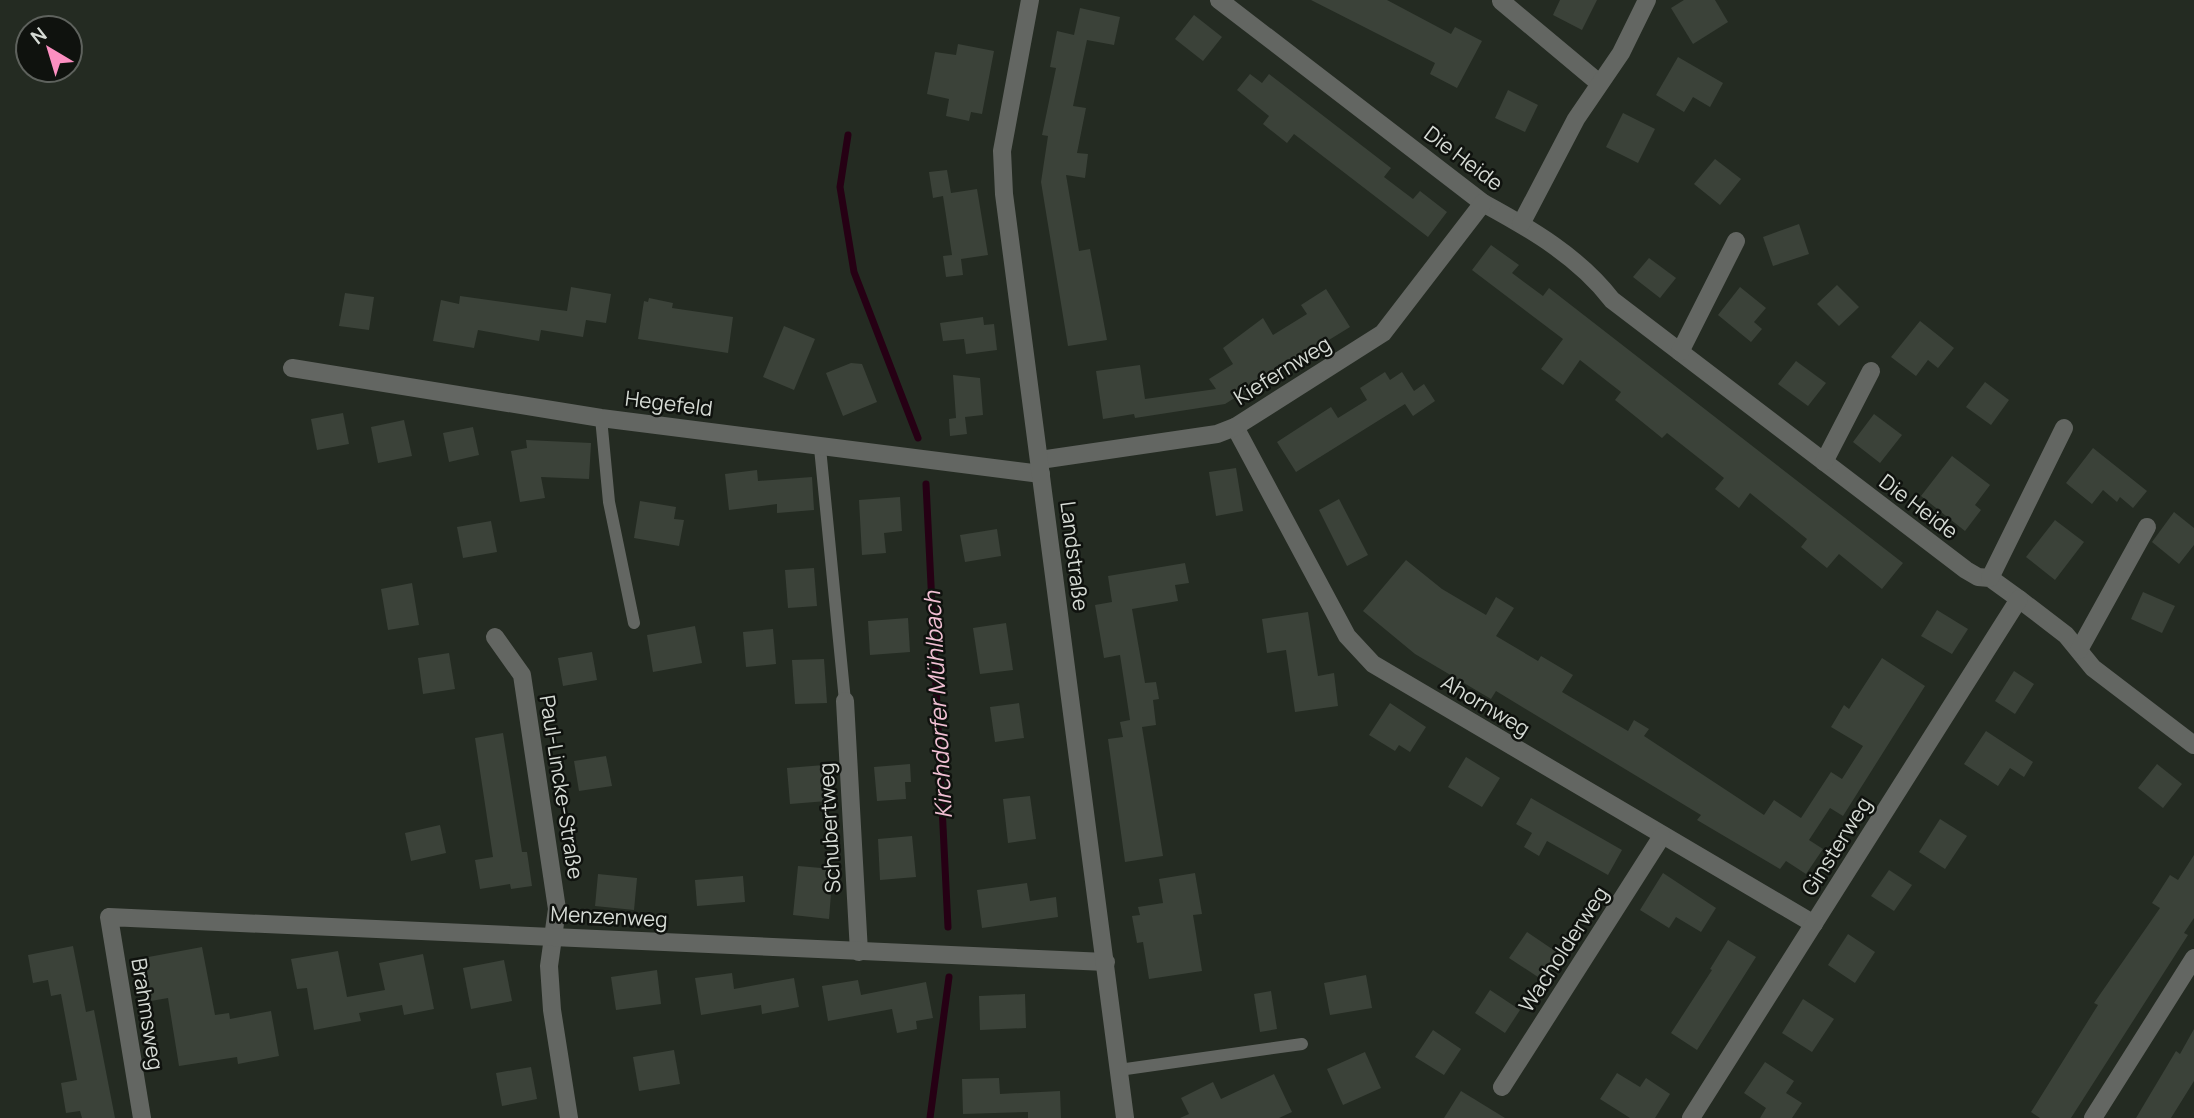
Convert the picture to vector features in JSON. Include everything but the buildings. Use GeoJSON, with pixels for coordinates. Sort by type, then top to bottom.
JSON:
{"type":"FeatureCollection","features":[{"type":"Feature","properties":{"kind":"street","name":"Landstraße"},"geometry":{"type":"LineString","coordinates":[[1030,0],[1002,150],[1004,194],[1125,1118]]}},
{"type":"Feature","properties":{"kind":"street","name":"Die Heide"},"geometry":{"type":"LineString","coordinates":[[1219,0],[1483,203],[1521,224],[1591,272],[1612,300],[1966,570],[1978,577],[1990,578],[2019,599],[2066,635],[2093,668],[2194,745]]}},
{"type":"Feature","properties":{"kind":"street"},"geometry":{"type":"LineString","coordinates":[[1521,224],[1599,83],[1621,53],[1647,0]]}},
{"type":"Feature","properties":{"kind":"street"},"geometry":{"type":"LineString","coordinates":[[1502,1],[1599,83]]}},
{"type":"Feature","properties":{"kind":"street","name":"Kiefernweg"},"geometry":{"type":"LineString","coordinates":[[1041,467],[1217,434],[1235,427],[1383,333],[1483,203]]}},
{"type":"Feature","properties":{"kind":"street"},"geometry":{"type":"LineString","coordinates":[[1680,352],[1736,241]]}},
{"type":"Feature","properties":{"kind":"street","name":"Hegefeld"},"geometry":{"type":"LineString","coordinates":[[292,368],[601,418],[820,448],[1041,467]]}},
{"type":"Feature","properties":{"kind":"street"},"geometry":{"type":"LineString","coordinates":[[1824,463],[1871,371]]}},
{"type":"Feature","properties":{"kind":"street","name":"Ahornweg"},"geometry":{"type":"LineString","coordinates":[[1235,427],[1347,636],[1373,664],[1814,924]]}},
{"type":"Feature","properties":{"kind":"street"},"geometry":{"type":"LineString","coordinates":[[1990,578],[2064,428]]}},
{"type":"Feature","properties":{"kind":"street"},"geometry":{"type":"LineString","coordinates":[[2079,650],[2147,527]]}},
{"type":"Feature","properties":{"kind":"street","name":"Ginsterweg"},"geometry":{"type":"LineString","coordinates":[[1691,1118],[2019,599]]}},
{"type":"Feature","properties":{"kind":"street","name":"Paul-Lincke-Straße"},"geometry":{"type":"LineString","coordinates":[[495,637],[522,675],[557,909],[549,967],[552,1010],[569,1118]]}},
{"type":"Feature","properties":{"kind":"street","name":"Schubertweg"},"geometry":{"type":"LineString","coordinates":[[845,701],[859,952]]}},
{"type":"Feature","properties":{"kind":"street","name":"Wacholderweg"},"geometry":{"type":"LineString","coordinates":[[1502,1087],[1662,836]]}},
{"type":"Feature","properties":{"kind":"street","name":"Menzenweg"},"geometry":{"type":"LineString","coordinates":[[109,917],[1106,962]]}},
{"type":"Feature","properties":{"kind":"street","name":"Brahmsweg"},"geometry":{"type":"LineString","coordinates":[[109,917],[142,1118]]}},
{"type":"Feature","properties":{"kind":"street"},"geometry":{"type":"LineString","coordinates":[[2093,1118],[2194,958]]}},
{"type":"Feature","properties":{"kind":"lane"},"geometry":{"type":"LineString","coordinates":[[601,418],[609,502],[634,623]]}},
{"type":"Feature","properties":{"kind":"lane"},"geometry":{"type":"LineString","coordinates":[[820,448],[845,701]]}},
{"type":"Feature","properties":{"kind":"lane"},"geometry":{"type":"LineString","coordinates":[[1119,1070],[1302,1044]]}},
{"type":"Feature","properties":{"kind":"waterway","name":"Kirchdorfer Mühlbach"},"geometry":{"type":"LineString","coordinates":[[848,135],[840,187],[854,272],[918,438]]}},
{"type":"Feature","properties":{"kind":"waterway","name":"Kirchdorfer Mühlbach"},"geometry":{"type":"LineString","coordinates":[[926,484],[948,927]]}},
{"type":"Feature","properties":{"kind":"waterway","name":"Kirchdorfer Mühlbach"},"geometry":{"type":"LineString","coordinates":[[930,1118],[949,977]]}}]}
